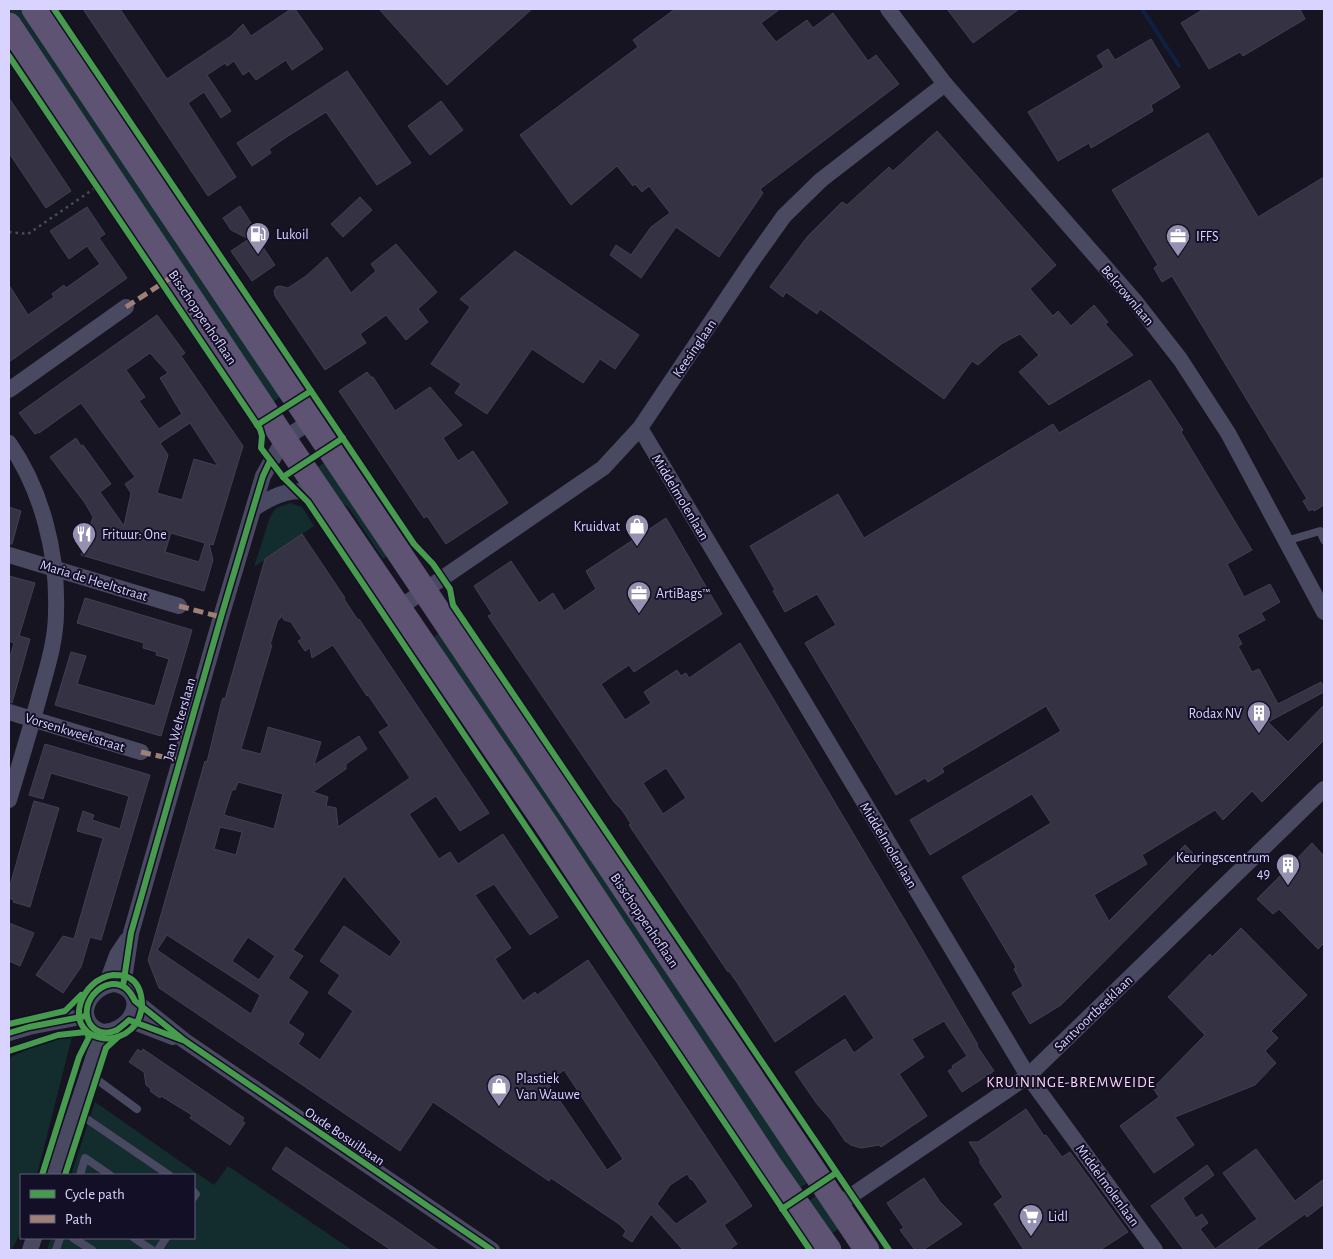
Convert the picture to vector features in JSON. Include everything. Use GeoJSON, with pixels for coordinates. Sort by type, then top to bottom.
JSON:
{"type":"FeatureCollection","features":[{"type":"Feature","properties":{"kind":"main road","name":"Bisschoppenhoflaan"},"geometry":{"type":"LineString","coordinates":[[34,9],[867,1250]]}},
{"type":"Feature","properties":{"kind":"main road","name":"Bisschoppenhoflaan"},"geometry":{"type":"LineString","coordinates":[[9,25],[284,439],[546,824],[771,1167],[829,1250]]}},
{"type":"Feature","properties":{"kind":"street","name":"Belcrownlaan"},"geometry":{"type":"LineString","coordinates":[[888,9],[945,84],[1134,300],[1180,359],[1228,433],[1324,612]]}},
{"type":"Feature","properties":{"kind":"street","name":"Keesinglaan"},"geometry":{"type":"LineString","coordinates":[[424,590],[603,468],[640,428],[784,216],[821,180],[945,84]]}},
{"type":"Feature","properties":{"kind":"street"},"geometry":{"type":"LineString","coordinates":[[9,390],[126,307]]}},
{"type":"Feature","properties":{"kind":"street","name":"Jan Welterslaan"},"geometry":{"type":"LineString","coordinates":[[123,986],[131,933],[253,509],[264,476],[284,439],[311,421]]}},
{"type":"Feature","properties":{"kind":"street","name":"Middelmolenlaan"},"geometry":{"type":"LineString","coordinates":[[640,428],[1028,1076],[1156,1250]]}},
{"type":"Feature","properties":{"kind":"street"},"geometry":{"type":"LineString","coordinates":[[9,443],[26,473],[38,500],[49,534],[54,568],[56,613],[52,647],[9,800]]}},
{"type":"Feature","properties":{"kind":"street"},"geometry":{"type":"LineString","coordinates":[[253,509],[275,495],[290,491],[305,490],[322,494]]}},
{"type":"Feature","properties":{"kind":"street","name":"Maria de Heeltstraat"},"geometry":{"type":"LineString","coordinates":[[9,555],[179,606]]}},
{"type":"Feature","properties":{"kind":"street"},"geometry":{"type":"LineString","coordinates":[[399,608],[424,590]]}},
{"type":"Feature","properties":{"kind":"street","name":"Vorsenkweekstraat"},"geometry":{"type":"LineString","coordinates":[[9,712],[141,752]]}},
{"type":"Feature","properties":{"kind":"street","name":"Santvoortbeeklaan"},"geometry":{"type":"LineString","coordinates":[[836,1206],[1028,1076],[1324,789]]}},
{"type":"Feature","properties":{"kind":"street","name":"Jan Welterslaan"},"geometry":{"type":"LineString","coordinates":[[106,985],[117,955],[131,933]]}},
{"type":"Feature","properties":{"kind":"street"},"geometry":{"type":"LineString","coordinates":[[115,984],[123,986],[130,992],[135,1001],[134,1012],[130,1020],[117,1030],[102,1032],[90,1025],[86,1016],[88,1002],[97,990],[106,985],[115,984]]}},
{"type":"Feature","properties":{"kind":"street","name":"Oude Bosuilbaan"},"geometry":{"type":"LineString","coordinates":[[135,1001],[185,1041],[492,1250]]}},
{"type":"Feature","properties":{"kind":"street"},"geometry":{"type":"LineString","coordinates":[[9,1033],[29,1027],[86,1016]]}},
{"type":"Feature","properties":{"kind":"street","name":"Oude Bosuilbaan"},"geometry":{"type":"LineString","coordinates":[[130,1020],[185,1041]]}},
{"type":"Feature","properties":{"kind":"street"},"geometry":{"type":"LineString","coordinates":[[54,1174],[102,1032]]}},
{"type":"Feature","properties":{"kind":"lane"},"geometry":{"type":"LineString","coordinates":[[1286,541],[1320,532],[1324,540]]}},
{"type":"Feature","properties":{"kind":"lane"},"geometry":{"type":"LineString","coordinates":[[88,1074],[137,1109]]}},
{"type":"Feature","properties":{"kind":"lane"},"geometry":{"type":"LineString","coordinates":[[75,1111],[168,1174]]}},
{"type":"Feature","properties":{"kind":"lane"},"geometry":{"type":"LineString","coordinates":[[80,1174],[85,1158],[109,1174]]}},
{"type":"Feature","properties":{"kind":"lane"},"geometry":{"type":"LineString","coordinates":[[75,1239],[92,1250]]}},
{"type":"Feature","properties":{"kind":"lane"},"geometry":{"type":"LineString","coordinates":[[136,1239],[152,1250]]}},
{"type":"Feature","properties":{"kind":"lane"},"geometry":{"type":"LineString","coordinates":[[158,1250],[165,1239]]}},
{"type":"Feature","properties":{"kind":"path"},"geometry":{"type":"LineString","coordinates":[[92,179],[102,195]]}},
{"type":"Feature","properties":{"kind":"path"},"geometry":{"type":"LineString","coordinates":[[9,232],[28,234],[97,187]]}},
{"type":"Feature","properties":{"kind":"green space"},"geometry":{"type":"Polygon","coordinates":[[[9,9],[28,9],[285,394],[271,403],[9,9]]]}},
{"type":"Feature","properties":{"kind":"green space"},"geometry":{"type":"Polygon","coordinates":[[[324,463],[391,554],[383,559],[349,508],[331,494],[315,469],[324,463]]]}},
{"type":"Feature","properties":{"kind":"green space"},"geometry":{"type":"Polygon","coordinates":[[[290,503],[302,507],[314,526],[254,567],[270,517],[276,508],[290,503]]]}},
{"type":"Feature","properties":{"kind":"green space"},"geometry":{"type":"Polygon","coordinates":[[[443,630],[812,1180],[798,1189],[430,640],[443,630]]]}},
{"type":"Feature","properties":{"kind":"green space"},"geometry":{"type":"Polygon","coordinates":[[[73,1033],[37,1174],[20,1174],[20,1233],[12,1250],[9,1250],[9,1058],[36,1045],[73,1033]]]}},
{"type":"Feature","properties":{"kind":"green space"},"geometry":{"type":"Polygon","coordinates":[[[95,1102],[214,1185],[228,1166],[352,1250],[47,1250],[51,1239],[195,1239],[195,1174],[71,1174],[95,1102]]]}},
{"type":"Feature","properties":{"kind":"green space"},"geometry":{"type":"Polygon","coordinates":[[[819,1193],[842,1227],[829,1235],[807,1203],[819,1193]]]}},
{"type":"Feature","properties":{"kind":"building"},"geometry":{"type":"Polygon","coordinates":[[[83,9],[120,9],[167,79],[231,36],[243,24],[251,36],[291,9],[295,9],[323,49],[292,70],[286,60],[256,80],[249,71],[243,75],[234,61],[227,66],[225,63],[207,75],[231,111],[221,118],[204,92],[188,103],[236,177],[208,196],[83,9]]]}},
{"type":"Feature","properties":{"kind":"building"},"geometry":{"type":"Polygon","coordinates":[[[379,9],[532,9],[447,85],[379,9]]]}},
{"type":"Feature","properties":{"kind":"building"},"geometry":{"type":"Polygon","coordinates":[[[675,9],[780,9],[761,23],[776,42],[807,20],[813,28],[833,13],[868,61],[876,55],[899,84],[760,189],[763,193],[719,257],[676,227],[641,278],[610,255],[616,245],[631,255],[651,227],[670,213],[649,186],[642,192],[635,184],[633,186],[617,166],[571,205],[520,135],[638,47],[633,40],[675,9]]]}},
{"type":"Feature","properties":{"kind":"building"},"geometry":{"type":"Polygon","coordinates":[[[947,9],[1019,9],[973,43],[947,9]]]}},
{"type":"Feature","properties":{"kind":"building"},"geometry":{"type":"Polygon","coordinates":[[[1204,9],[1300,9],[1305,19],[1243,56],[1240,52],[1209,69],[1181,23],[1204,9]]]}},
{"type":"Feature","properties":{"kind":"building"},"geometry":{"type":"Polygon","coordinates":[[[1151,39],[1180,87],[1151,105],[1153,111],[1091,148],[1089,143],[1058,161],[1028,112],[1104,67],[1097,56],[1108,49],[1115,60],[1151,39]]]}},
{"type":"Feature","properties":{"kind":"building"},"geometry":{"type":"Polygon","coordinates":[[[347,71],[411,163],[377,185],[326,112],[269,149],[271,153],[252,166],[237,143],[347,71]]]}},
{"type":"Feature","properties":{"kind":"building"},"geometry":{"type":"Polygon","coordinates":[[[9,98],[71,191],[46,208],[9,153],[9,98]]]}},
{"type":"Feature","properties":{"kind":"building"},"geometry":{"type":"Polygon","coordinates":[[[441,101],[463,130],[430,155],[408,126],[441,101]]]}},
{"type":"Feature","properties":{"kind":"building"},"geometry":{"type":"Polygon","coordinates":[[[937,131],[1056,265],[1030,289],[1053,316],[1058,311],[1071,326],[1094,305],[1108,322],[1105,324],[1133,355],[1049,405],[1019,372],[1039,355],[1020,334],[1001,344],[978,365],[972,361],[944,399],[820,309],[817,314],[786,292],[783,297],[770,287],[807,237],[842,202],[847,205],[889,167],[893,171],[937,131]]]}},
{"type":"Feature","properties":{"kind":"building"},"geometry":{"type":"Polygon","coordinates":[[[1208,133],[1258,217],[1324,177],[1324,505],[1314,511],[1313,509],[1309,511],[1303,501],[1307,499],[1172,276],[1162,282],[1154,268],[1158,265],[1112,190],[1208,133]]]}},
{"type":"Feature","properties":{"kind":"building"},"geometry":{"type":"Polygon","coordinates":[[[360,197],[372,210],[343,237],[331,224],[360,197]]]}},
{"type":"Feature","properties":{"kind":"building"},"geometry":{"type":"Polygon","coordinates":[[[240,206],[251,223],[248,225],[275,265],[252,281],[231,251],[249,239],[231,230],[223,218],[240,206]]]}},
{"type":"Feature","properties":{"kind":"building"},"geometry":{"type":"Polygon","coordinates":[[[87,207],[105,234],[99,238],[127,278],[9,362],[9,285],[28,315],[54,297],[52,294],[64,285],[66,288],[100,264],[87,246],[69,259],[50,231],[87,207]]]}},
{"type":"Feature","properties":{"kind":"building"},"geometry":{"type":"Polygon","coordinates":[[[396,244],[437,292],[418,309],[428,322],[406,340],[386,315],[360,334],[366,343],[325,370],[275,296],[274,291],[276,287],[288,288],[306,276],[327,257],[351,293],[376,271],[371,264],[396,244]]]}},
{"type":"Feature","properties":{"kind":"building"},"geometry":{"type":"Polygon","coordinates":[[[515,251],[639,335],[615,369],[600,359],[583,383],[532,349],[487,414],[455,393],[461,384],[431,364],[470,307],[460,299],[515,251]]]}},
{"type":"Feature","properties":{"kind":"building"},"geometry":{"type":"Polygon","coordinates":[[[157,315],[185,353],[181,356],[243,446],[213,545],[209,544],[213,560],[204,591],[81,555],[93,517],[85,503],[50,457],[76,438],[111,484],[100,492],[124,526],[131,493],[125,484],[135,477],[81,403],[35,434],[19,413],[157,315]],[[150,353],[126,370],[145,397],[139,401],[159,429],[182,414],[160,378],[168,373],[150,353]],[[190,423],[160,443],[168,455],[157,493],[182,500],[194,459],[218,466],[190,423]],[[171,533],[165,552],[199,562],[205,543],[171,533]]]}},
{"type":"Feature","properties":{"kind":"building"},"geometry":{"type":"Polygon","coordinates":[[[367,372],[373,377],[395,411],[430,387],[462,425],[443,438],[458,461],[473,451],[508,503],[446,544],[427,516],[424,518],[339,391],[367,372]]]}},
{"type":"Feature","properties":{"kind":"building"},"geometry":{"type":"Polygon","coordinates":[[[1150,380],[1183,430],[1181,432],[1252,550],[1227,564],[1244,597],[1270,584],[1280,602],[1261,613],[1265,620],[1237,635],[1242,644],[1238,646],[1252,672],[1259,669],[1278,704],[1321,682],[1324,688],[1324,692],[1268,722],[1288,742],[1324,705],[1324,740],[1262,802],[1252,791],[1223,820],[1215,810],[1142,855],[1147,864],[1094,895],[1109,921],[1185,845],[1202,863],[1061,1005],[1030,1024],[1012,993],[1023,986],[1014,969],[1016,967],[962,877],[1051,823],[1032,794],[930,855],[910,820],[1061,731],[1046,706],[942,768],[944,772],[928,782],[925,778],[896,795],[805,643],[836,625],[817,594],[785,612],[750,546],[838,494],[864,538],[1053,424],[1059,433],[1150,380]]]}},
{"type":"Feature","properties":{"kind":"building"},"geometry":{"type":"Polygon","coordinates":[[[9,507],[21,511],[12,544],[9,544],[9,507]]]}},
{"type":"Feature","properties":{"kind":"building"},"geometry":{"type":"Polygon","coordinates":[[[666,518],[722,614],[634,672],[629,665],[601,684],[625,720],[651,703],[644,692],[677,670],[681,676],[686,673],[689,678],[740,643],[919,944],[977,1046],[994,1071],[962,1092],[948,1071],[967,1056],[944,1021],[912,1039],[924,1057],[899,1074],[927,1116],[881,1147],[879,1145],[861,1148],[845,1141],[795,1072],[845,1039],[854,1053],[874,1038],[845,994],[775,1042],[736,981],[728,972],[629,825],[631,824],[622,810],[614,802],[488,616],[492,614],[474,586],[511,561],[539,603],[553,593],[564,611],[596,589],[586,571],[666,518]],[[666,768],[643,783],[663,814],[686,798],[666,768]]]}},
{"type":"Feature","properties":{"kind":"building"},"geometry":{"type":"Polygon","coordinates":[[[302,534],[345,598],[489,813],[460,831],[436,796],[409,814],[439,859],[450,852],[458,864],[503,834],[558,917],[530,935],[494,884],[475,895],[511,948],[495,959],[523,1001],[535,992],[537,995],[588,960],[752,1206],[724,1225],[737,1244],[729,1250],[683,1250],[651,1214],[632,1242],[623,1236],[626,1231],[619,1224],[551,1178],[549,1181],[433,1102],[400,1151],[159,988],[148,960],[205,761],[207,762],[221,704],[223,698],[225,699],[265,559],[302,534]],[[281,615],[280,619],[278,619],[241,749],[261,754],[268,727],[321,742],[314,765],[359,736],[367,749],[346,764],[346,769],[313,792],[328,797],[326,806],[336,808],[338,827],[410,778],[379,732],[389,726],[333,645],[312,658],[310,648],[305,651],[298,641],[302,639],[291,622],[284,620],[281,615]],[[238,782],[235,790],[233,789],[224,815],[274,829],[283,794],[238,782]],[[220,827],[214,849],[236,855],[242,832],[220,827]],[[344,876],[293,950],[303,956],[288,978],[308,992],[288,1023],[304,1034],[298,1044],[320,1060],[353,1011],[328,993],[340,975],[320,961],[344,926],[390,957],[401,942],[344,876]],[[167,935],[157,950],[251,1014],[260,995],[167,935]],[[248,937],[232,961],[259,980],[275,956],[248,937]],[[564,1070],[547,1082],[607,1170],[623,1159],[564,1070]],[[687,1174],[670,1185],[657,1204],[676,1224],[708,1202],[687,1174]]]}},
{"type":"Feature","properties":{"kind":"building"},"geometry":{"type":"Polygon","coordinates":[[[9,576],[35,583],[19,636],[30,639],[12,703],[9,702],[9,661],[14,643],[9,641],[9,576]]]}},
{"type":"Feature","properties":{"kind":"building"},"geometry":{"type":"Polygon","coordinates":[[[85,598],[192,630],[161,736],[55,705],[71,652],[86,656],[77,684],[155,706],[169,659],[156,655],[157,652],[143,648],[144,643],[77,623],[85,598]]]}},
{"type":"Feature","properties":{"kind":"building"},"geometry":{"type":"Polygon","coordinates":[[[45,744],[150,775],[101,940],[90,937],[81,967],[63,993],[36,975],[63,936],[74,939],[103,838],[77,831],[83,811],[94,815],[92,820],[120,829],[129,796],[51,773],[43,799],[29,795],[45,744]]]}},
{"type":"Feature","properties":{"kind":"building"},"geometry":{"type":"Polygon","coordinates":[[[34,801],[59,808],[30,907],[13,902],[14,900],[9,898],[9,889],[34,801]]]}},
{"type":"Feature","properties":{"kind":"building"},"geometry":{"type":"Polygon","coordinates":[[[1312,843],[1324,856],[1324,943],[1318,949],[1279,909],[1273,914],[1257,899],[1282,874],[1278,871],[1288,862],[1291,865],[1312,843]]]}},
{"type":"Feature","properties":{"kind":"building"},"geometry":{"type":"Polygon","coordinates":[[[9,923],[34,933],[20,966],[9,961],[9,923]]]}},
{"type":"Feature","properties":{"kind":"building"},"geometry":{"type":"Polygon","coordinates":[[[1241,928],[1307,995],[1271,1031],[1278,1038],[1265,1051],[1276,1063],[1255,1085],[1175,1117],[1194,1145],[1154,1173],[1120,1126],[1159,1097],[1153,1088],[1205,1035],[1168,997],[1210,954],[1212,957],[1241,928]]]}},
{"type":"Feature","properties":{"kind":"building"},"geometry":{"type":"Polygon","coordinates":[[[138,1049],[141,1052],[143,1049],[244,1118],[242,1121],[245,1123],[230,1145],[190,1118],[192,1115],[150,1091],[151,1089],[146,1085],[144,1072],[129,1062],[138,1049]]]}},
{"type":"Feature","properties":{"kind":"building"},"geometry":{"type":"Polygon","coordinates":[[[1026,1109],[1044,1136],[1046,1135],[1062,1157],[1070,1152],[1128,1232],[1100,1250],[1024,1250],[994,1204],[1003,1197],[980,1163],[980,1159],[969,1142],[978,1142],[1026,1109]]]}},
{"type":"Feature","properties":{"kind":"building"},"geometry":{"type":"Polygon","coordinates":[[[286,1147],[438,1250],[391,1250],[354,1225],[272,1169],[286,1147]]]}},
{"type":"Feature","properties":{"kind":"building"},"geometry":{"type":"Polygon","coordinates":[[[1256,1149],[1295,1201],[1324,1179],[1324,1204],[1307,1217],[1305,1214],[1255,1250],[1184,1250],[1151,1206],[1207,1165],[1214,1175],[1183,1198],[1196,1218],[1202,1214],[1208,1223],[1200,1229],[1215,1249],[1257,1219],[1223,1173],[1256,1149]]]}},
{"type":"Feature","properties":{"kind":"building"},"geometry":{"type":"Polygon","coordinates":[[[924,1178],[940,1202],[962,1224],[923,1250],[915,1250],[900,1230],[904,1228],[887,1203],[924,1178]]]}},
{"type":"Feature","properties":{"kind":"waterway"},"geometry":{"type":"LineString","coordinates":[[1142,9],[1179,66]]}},
{"type":"Feature","properties":{"kind":"marked path"},"geometry":{"type":"LineString","coordinates":[[126,307],[175,275]]}},
{"type":"Feature","properties":{"kind":"marked path"},"geometry":{"type":"LineString","coordinates":[[179,606],[221,617]]}},
{"type":"Feature","properties":{"kind":"marked path"},"geometry":{"type":"LineString","coordinates":[[141,752],[181,761]]}},
{"type":"Feature","properties":{"kind":"cycle path"},"geometry":{"type":"LineString","coordinates":[[54,9],[414,544],[433,564],[450,589],[453,605],[889,1250]]}},
{"type":"Feature","properties":{"kind":"cycle path"},"geometry":{"type":"LineString","coordinates":[[9,56],[260,429],[262,436],[261,448],[283,477],[308,502],[810,1250]]}},
{"type":"Feature","properties":{"kind":"cycle path"},"geometry":{"type":"LineString","coordinates":[[257,425],[311,391]]}},
{"type":"Feature","properties":{"kind":"cycle path"},"geometry":{"type":"LineString","coordinates":[[283,477],[343,438]]}},
{"type":"Feature","properties":{"kind":"cycle path"},"geometry":{"type":"LineString","coordinates":[[123,986],[131,933],[221,617],[263,476],[270,461]]}},
{"type":"Feature","properties":{"kind":"cycle path"},"geometry":{"type":"LineString","coordinates":[[113,975],[124,976],[135,982],[142,1000],[141,1012],[136,1024],[126,1033],[115,1038],[101,1038],[87,1032],[81,1024],[80,1004],[92,985],[102,978],[113,975]]}},
{"type":"Feature","properties":{"kind":"cycle path"},"geometry":{"type":"LineString","coordinates":[[185,1041],[129,1020],[117,1030],[109,1033],[101,1032],[95,1029],[87,1018],[88,1003],[93,995],[104,986],[112,984],[123,986],[129,991],[135,1001],[185,1041],[492,1250]]}},
{"type":"Feature","properties":{"kind":"cycle path"},"geometry":{"type":"LineString","coordinates":[[9,1024],[65,1011],[81,995]]}},
{"type":"Feature","properties":{"kind":"cycle path"},"geometry":{"type":"LineString","coordinates":[[9,1033],[29,1027],[86,1016]]}},
{"type":"Feature","properties":{"kind":"cycle path"},"geometry":{"type":"LineString","coordinates":[[9,1051],[58,1035],[86,1032],[89,1037],[79,1057],[42,1174]]}},
{"type":"Feature","properties":{"kind":"cycle path"},"geometry":{"type":"LineString","coordinates":[[65,1174],[106,1048],[118,1037]]}},
{"type":"Feature","properties":{"kind":"cycle path"},"geometry":{"type":"LineString","coordinates":[[782,1209],[836,1173]]}},
{"type":"Feature","properties":{"kind":"place","name":"Lukoil"},"geometry":{"type":"Point","coordinates":[258,255]}},
{"type":"Feature","properties":{"kind":"place","name":"IFFS"},"geometry":{"type":"Point","coordinates":[1178,257]}},
{"type":"Feature","properties":{"kind":"place","name":"Kruidvat"},"geometry":{"type":"Point","coordinates":[637,547]}},
{"type":"Feature","properties":{"kind":"place","name":"Frituur: One"},"geometry":{"type":"Point","coordinates":[84,555]}},
{"type":"Feature","properties":{"kind":"place","name":"ArtiBags™"},"geometry":{"type":"Point","coordinates":[639,614]}},
{"type":"Feature","properties":{"kind":"place","name":"Rodax NV"},"geometry":{"type":"Point","coordinates":[1259,734]}},
{"type":"Feature","properties":{"kind":"place","name":"Keuringscentrum 49"},"geometry":{"type":"Point","coordinates":[1288,886]}},
{"type":"Feature","properties":{"kind":"place","name":"Plastiek Van Wauwe"},"geometry":{"type":"Point","coordinates":[499,1107]}},
{"type":"Feature","properties":{"kind":"place","name":"Lidl"},"geometry":{"type":"Point","coordinates":[1031,1237]}},
{"type":"Feature","properties":{"kind":"district","name":"KRUININGE-BREMWEIDE"},"geometry":{"type":"Point","coordinates":[1071,1082]}}]}
